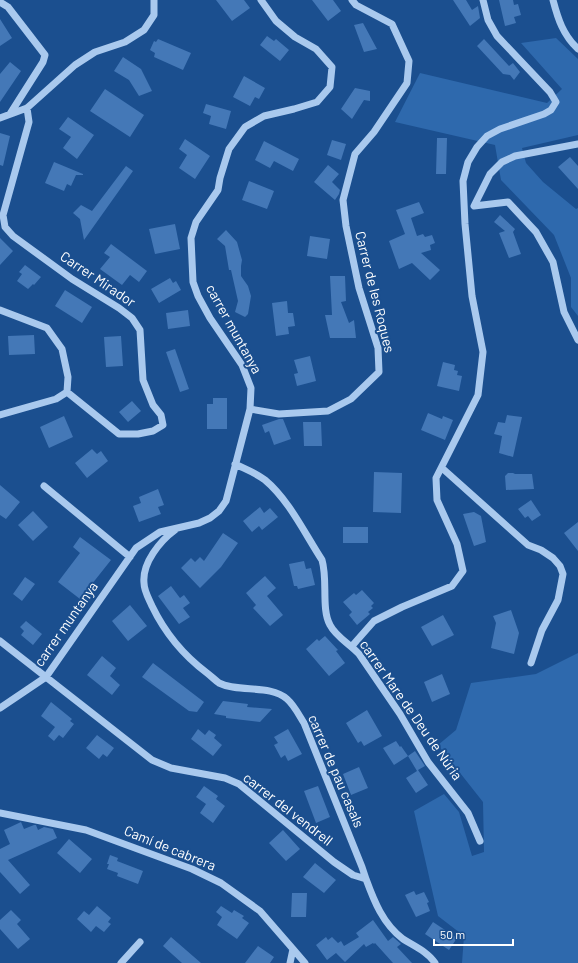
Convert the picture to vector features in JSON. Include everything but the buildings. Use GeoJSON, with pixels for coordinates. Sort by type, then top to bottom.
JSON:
{"type":"FeatureCollection","features":[{"type":"Feature","properties":{"kind":"street"},"geometry":{"type":"LineString","coordinates":[[0,118],[27,108],[75,65],[95,52],[125,42],[144,30],[154,15],[154,0]]}},
{"type":"Feature","properties":{"kind":"street","name":"carrer muntanya"},"geometry":{"type":"LineString","coordinates":[[0,708],[46,677],[136,548],[160,532],[210,518],[219,511],[226,501],[250,409],[252,388],[242,366],[210,318],[198,296],[194,282],[191,238],[196,222],[218,190],[229,149],[245,127],[264,116],[294,110],[317,102],[330,87],[332,67],[316,49],[295,37],[276,21],[261,0]]}},
{"type":"Feature","properties":{"kind":"street","name":"Carrer de les Roques"},"geometry":{"type":"LineString","coordinates":[[250,409],[280,414],[328,411],[352,399],[379,372],[378,348],[359,288],[342,200],[355,154],[374,132],[407,83],[409,61],[392,24],[356,5],[352,0]]}},
{"type":"Feature","properties":{"kind":"street"},"geometry":{"type":"LineString","coordinates":[[352,646],[374,621],[402,607],[452,586],[462,571],[457,544],[437,500],[436,478],[478,395],[484,352],[472,296],[462,181],[468,162],[477,147],[487,136],[548,112],[556,102],[550,92],[497,36],[488,20],[483,0]]}},
{"type":"Feature","properties":{"kind":"street"},"geometry":{"type":"LineString","coordinates":[[553,0],[558,21],[565,34],[578,48]]}},
{"type":"Feature","properties":{"kind":"street"},"geometry":{"type":"LineString","coordinates":[[0,2],[8,7],[45,55],[43,62],[10,114]]}},
{"type":"Feature","properties":{"kind":"street","name":"Carrer Mirador"},"geometry":{"type":"LineString","coordinates":[[27,108],[29,122],[3,215],[4,227],[13,236],[72,279],[119,308],[132,318],[140,330],[142,380],[153,404],[161,415],[163,425],[153,431],[138,434],[119,434],[67,392]]}},
{"type":"Feature","properties":{"kind":"street"},"geometry":{"type":"LineString","coordinates":[[465,224],[490,174],[502,162],[515,156],[578,144]]}},
{"type":"Feature","properties":{"kind":"street"},"geometry":{"type":"LineString","coordinates":[[474,206],[508,202],[536,232],[553,262],[564,312],[578,340]]}},
{"type":"Feature","properties":{"kind":"street"},"geometry":{"type":"LineString","coordinates":[[0,310],[47,328],[62,349],[68,377],[67,392],[56,400],[0,415]]}},
{"type":"Feature","properties":{"kind":"street","name":"carrer Mare de Deu de Núria"},"geometry":{"type":"LineString","coordinates":[[235,464],[251,471],[265,480],[284,500],[322,560],[325,571],[326,609],[330,624],[336,635],[352,646],[359,654],[400,714],[428,762],[468,813],[480,840]]}},
{"type":"Feature","properties":{"kind":"street"},"geometry":{"type":"LineString","coordinates":[[442,468],[528,545],[541,550],[553,558],[560,566],[563,574],[558,600],[542,630],[531,663]]}},
{"type":"Feature","properties":{"kind":"street"},"geometry":{"type":"LineString","coordinates":[[44,486],[130,557]]}},
{"type":"Feature","properties":{"kind":"street","name":"carrer de pau casals"},"geometry":{"type":"LineString","coordinates":[[177,528],[166,536],[146,566],[144,582],[147,595],[161,624],[177,646],[199,667],[219,682],[230,686],[279,694],[287,699],[294,707],[304,724],[366,879]]}},
{"type":"Feature","properties":{"kind":"street","name":"carrer del vendrell"},"geometry":{"type":"LineString","coordinates":[[0,641],[152,760],[171,768],[225,778],[239,784],[334,862],[353,875],[366,879]]}},
{"type":"Feature","properties":{"kind":"street","name":"Camí de cabrera"},"geometry":{"type":"LineString","coordinates":[[0,813],[86,830],[192,869],[222,883],[260,911],[293,949]]}},
{"type":"Feature","properties":{"kind":"street"},"geometry":{"type":"LineString","coordinates":[[366,879],[373,899],[385,920],[402,938],[426,954],[435,963]]}},
{"type":"Feature","properties":{"kind":"street"},"geometry":{"type":"LineString","coordinates":[[122,963],[140,942]]}},
{"type":"Feature","properties":{"kind":"street"},"geometry":{"type":"LineString","coordinates":[[290,963],[293,949]]}},
{"type":"Feature","properties":{"kind":"street"},"geometry":{"type":"LineString","coordinates":[[293,949],[305,963]]}},
{"type":"Feature","properties":{"kind":"shaded area"},"geometry":{"type":"Polygon","coordinates":[[[556,38],[578,59],[578,135],[522,148],[526,163],[543,182],[576,209],[578,208],[578,316],[571,307],[571,278],[554,235],[501,180],[495,145],[395,122],[420,73],[547,103],[562,89],[521,43],[556,38]]]}},
{"type":"Feature","properties":{"kind":"shaded area"},"geometry":{"type":"Polygon","coordinates":[[[578,653],[578,963],[462,963],[464,936],[438,916],[414,811],[444,794],[459,812],[472,856],[484,852],[483,802],[438,745],[456,730],[471,683],[536,674],[578,653]]]}}]}
